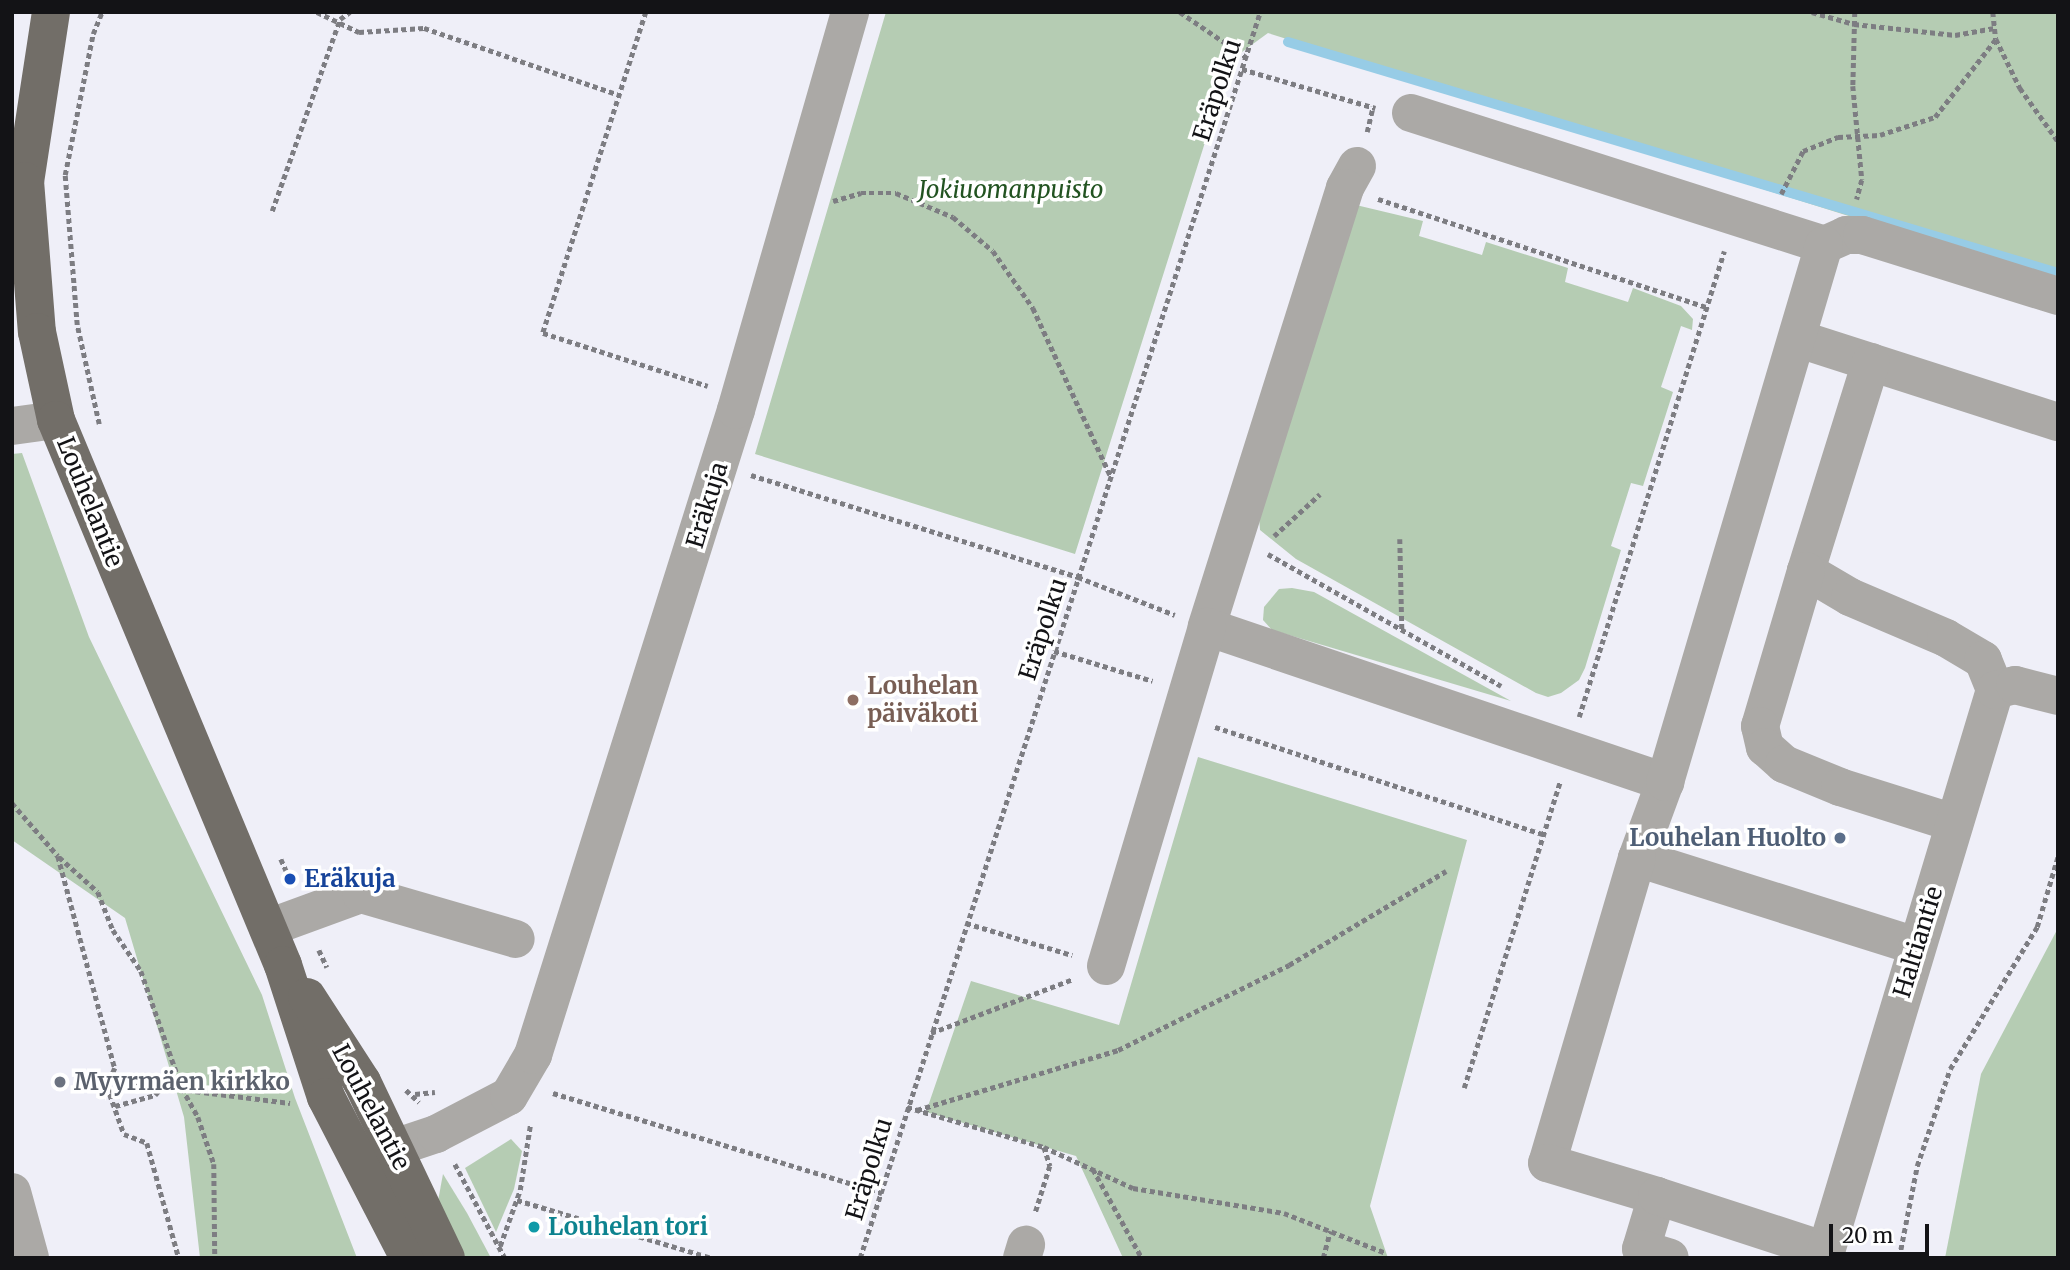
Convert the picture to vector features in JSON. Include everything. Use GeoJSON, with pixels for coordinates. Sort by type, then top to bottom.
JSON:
{"type":"FeatureCollection","features":[{"type":"Feature","properties":{"kind":"main road","name":"Louhelantie"},"geometry":{"type":"LineString","coordinates":[[51,12],[25,181],[37,332],[56,420],[283,965],[326,1097],[356,1160],[409,1258]]}},
{"type":"Feature","properties":{"kind":"main road","name":"Louhelantie"},"geometry":{"type":"LineString","coordinates":[[283,965],[362,1082],[446,1258]]}},
{"type":"Feature","properties":{"kind":"street","name":"Eräkuja"},"geometry":{"type":"LineString","coordinates":[[356,1160],[436,1134],[509,1096],[533,1055],[766,311],[850,12]]}},
{"type":"Feature","properties":{"kind":"street"},"geometry":{"type":"LineString","coordinates":[[1411,113],[1824,245],[1846,235],[1862,235],[2058,296]]}},
{"type":"Feature","properties":{"kind":"street"},"geometry":{"type":"LineString","coordinates":[[1106,966],[1207,627],[1245,541],[1351,177]]}},
{"type":"Feature","properties":{"kind":"street"},"geometry":{"type":"LineString","coordinates":[[1824,245],[1799,340],[1665,782],[1637,858],[1547,1163],[1657,1196],[1825,1254]]}},
{"type":"Feature","properties":{"kind":"street"},"geometry":{"type":"LineString","coordinates":[[1799,340],[2058,422]]}},
{"type":"Feature","properties":{"kind":"street"},"geometry":{"type":"LineString","coordinates":[[1871,362],[1760,726],[1765,747],[1784,764],[1840,787],[1954,823]]}},
{"type":"Feature","properties":{"kind":"street"},"geometry":{"type":"LineString","coordinates":[[12,426],[56,420]]}},
{"type":"Feature","properties":{"kind":"street"},"geometry":{"type":"LineString","coordinates":[[1806,571],[1850,597],[1946,638],[1983,660],[1994,690],[2015,685],[2058,696]]}},
{"type":"Feature","properties":{"kind":"street"},"geometry":{"type":"LineString","coordinates":[[1207,627],[1665,782]]}},
{"type":"Feature","properties":{"kind":"street","name":"Haltiantie"},"geometry":{"type":"LineString","coordinates":[[1825,1254],[1994,690]]}},
{"type":"Feature","properties":{"kind":"street"},"geometry":{"type":"LineString","coordinates":[[1637,858],[1916,946]]}},
{"type":"Feature","properties":{"kind":"street"},"geometry":{"type":"LineString","coordinates":[[268,928],[361,894],[516,939]]}},
{"type":"Feature","properties":{"kind":"street"},"geometry":{"type":"LineString","coordinates":[[12,1192],[30,1258]]}},
{"type":"Feature","properties":{"kind":"street"},"geometry":{"type":"LineString","coordinates":[[1657,1196],[1641,1249],[1670,1258]]}},
{"type":"Feature","properties":{"kind":"path"},"geometry":{"type":"LineString","coordinates":[[100,426],[77,325],[65,175],[93,34],[102,12]]}},
{"type":"Feature","properties":{"kind":"path"},"geometry":{"type":"LineString","coordinates":[[317,12],[340,19],[359,32],[424,28],[617,94]]}},
{"type":"Feature","properties":{"kind":"path"},"geometry":{"type":"LineString","coordinates":[[272,211],[340,19],[350,12]]}},
{"type":"Feature","properties":{"kind":"path"},"geometry":{"type":"LineString","coordinates":[[646,12],[617,94],[543,333],[713,388],[712,395]]}},
{"type":"Feature","properties":{"kind":"path"},"geometry":{"type":"LineString","coordinates":[[1180,12],[1246,57]]}},
{"type":"Feature","properties":{"kind":"path","name":"Eräpolku"},"geometry":{"type":"LineString","coordinates":[[860,1258],[1260,12]]}},
{"type":"Feature","properties":{"kind":"path"},"geometry":{"type":"LineString","coordinates":[[1812,12],[1854,24],[1955,36],[1994,28]]}},
{"type":"Feature","properties":{"kind":"path"},"geometry":{"type":"LineString","coordinates":[[1854,12],[1853,86],[1860,136],[1862,180],[1856,205]]}},
{"type":"Feature","properties":{"kind":"path"},"geometry":{"type":"LineString","coordinates":[[1993,12],[1996,38],[2020,88],[2058,141]]}},
{"type":"Feature","properties":{"kind":"path"},"geometry":{"type":"LineString","coordinates":[[1786,178],[1803,151],[1838,136],[1880,135],[1935,117],[1996,38]]}},
{"type":"Feature","properties":{"kind":"path"},"geometry":{"type":"LineString","coordinates":[[1242,69],[1373,107],[1411,113]]}},
{"type":"Feature","properties":{"kind":"path"},"geometry":{"type":"LineString","coordinates":[[1351,177],[1707,307]]}},
{"type":"Feature","properties":{"kind":"path"},"geometry":{"type":"LineString","coordinates":[[822,204],[861,192],[896,193],[953,217],[993,251],[1033,308],[1110,476]]}},
{"type":"Feature","properties":{"kind":"path"},"geometry":{"type":"LineString","coordinates":[[1464,1088],[1735,216]]}},
{"type":"Feature","properties":{"kind":"path"},"geometry":{"type":"LineString","coordinates":[[740,471],[1078,577],[1207,627]]}},
{"type":"Feature","properties":{"kind":"path"},"geometry":{"type":"LineString","coordinates":[[1245,541],[1280,532],[1320,494]]}},
{"type":"Feature","properties":{"kind":"path"},"geometry":{"type":"LineString","coordinates":[[1400,539],[1402,630]]}},
{"type":"Feature","properties":{"kind":"path"},"geometry":{"type":"LineString","coordinates":[[1245,541],[1504,688]]}},
{"type":"Feature","properties":{"kind":"path"},"geometry":{"type":"LineString","coordinates":[[1054,651],[1184,703],[1544,834]]}},
{"type":"Feature","properties":{"kind":"path"},"geometry":{"type":"LineString","coordinates":[[12,803],[58,856],[98,892],[113,930],[141,971],[182,1088],[198,1117],[214,1164],[218,1228],[215,1258]]}},
{"type":"Feature","properties":{"kind":"path"},"geometry":{"type":"LineString","coordinates":[[276,846],[331,977]]}},
{"type":"Feature","properties":{"kind":"path"},"geometry":{"type":"LineString","coordinates":[[58,856],[115,1068],[107,1086],[124,1134],[147,1143],[179,1258]]}},
{"type":"Feature","properties":{"kind":"path"},"geometry":{"type":"LineString","coordinates":[[1899,1258],[1917,1166],[1950,1069],[2037,927],[2058,856]]}},
{"type":"Feature","properties":{"kind":"path"},"geometry":{"type":"LineString","coordinates":[[916,1110],[1118,1050],[1289,965],[1446,871]]}},
{"type":"Feature","properties":{"kind":"path"},"geometry":{"type":"LineString","coordinates":[[966,923],[1106,966]]}},
{"type":"Feature","properties":{"kind":"path"},"geometry":{"type":"LineString","coordinates":[[931,1033],[1106,966]]}},
{"type":"Feature","properties":{"kind":"path"},"geometry":{"type":"LineString","coordinates":[[110,1092],[149,1083],[162,1087],[296,1104]]}},
{"type":"Feature","properties":{"kind":"path"},"geometry":{"type":"LineString","coordinates":[[397,1086],[415,1094],[449,1091]]}},
{"type":"Feature","properties":{"kind":"path"},"geometry":{"type":"LineString","coordinates":[[115,1107],[155,1095],[162,1087]]}},
{"type":"Feature","properties":{"kind":"path"},"geometry":{"type":"LineString","coordinates":[[549,1091],[883,1193]]}},
{"type":"Feature","properties":{"kind":"path"},"geometry":{"type":"LineString","coordinates":[[415,1094],[505,1258]]}},
{"type":"Feature","properties":{"kind":"path"},"geometry":{"type":"LineString","coordinates":[[907,1107],[1044,1147],[1133,1188],[1284,1213],[1387,1253]]}},
{"type":"Feature","properties":{"kind":"path"},"geometry":{"type":"LineString","coordinates":[[500,1247],[517,1200],[530,1124]]}},
{"type":"Feature","properties":{"kind":"path"},"geometry":{"type":"LineString","coordinates":[[1024,1251],[1050,1166],[1044,1147]]}},
{"type":"Feature","properties":{"kind":"path"},"geometry":{"type":"LineString","coordinates":[[1092,1169],[1142,1258]]}},
{"type":"Feature","properties":{"kind":"path"},"geometry":{"type":"LineString","coordinates":[[517,1200],[711,1258]]}},
{"type":"Feature","properties":{"kind":"path"},"geometry":{"type":"LineString","coordinates":[[1323,1258],[1330,1231]]}},
{"type":"Feature","properties":{"kind":"path"},"geometry":{"type":"LineString","coordinates":[[690,1258],[693,1251]]}},
{"type":"Feature","properties":{"kind":"green space","name":"Jokiuomanpuisto"},"geometry":{"type":"Polygon","coordinates":[[[886,12],[2058,12],[2058,282],[1268,33],[1231,60],[1075,554],[755,454],[886,12]]]}},
{"type":"Feature","properties":{"kind":"green space"},"geometry":{"type":"Polygon","coordinates":[[[1356,205],[1423,221],[1419,236],[1482,255],[1486,242],[1568,268],[1565,282],[1628,302],[1633,288],[1681,306],[1693,319],[1692,330],[1681,326],[1661,387],[1673,392],[1643,486],[1631,483],[1611,546],[1621,550],[1585,668],[1579,680],[1561,693],[1548,697],[1536,693],[1296,559],[1260,530],[1259,516],[1356,205]]]}},
{"type":"Feature","properties":{"kind":"green space"},"geometry":{"type":"Polygon","coordinates":[[[22,453],[89,637],[262,995],[295,1098],[357,1258],[200,1258],[184,1117],[125,918],[12,840],[12,454],[22,453]]]}},
{"type":"Feature","properties":{"kind":"green space"},"geometry":{"type":"Polygon","coordinates":[[[1292,588],[1314,592],[1511,701],[1272,630],[1263,620],[1264,607],[1279,589],[1292,588]]]}},
{"type":"Feature","properties":{"kind":"green space"},"geometry":{"type":"Polygon","coordinates":[[[1198,757],[1467,840],[1370,1206],[1388,1258],[1123,1258],[1076,1156],[926,1112],[971,981],[1119,1025],[1198,757]]]}},
{"type":"Feature","properties":{"kind":"green space"},"geometry":{"type":"Polygon","coordinates":[[[2058,928],[2058,1258],[1945,1258],[1981,1074],[2058,928]]]}},
{"type":"Feature","properties":{"kind":"green space"},"geometry":{"type":"Polygon","coordinates":[[[511,1139],[522,1151],[514,1189],[496,1232],[465,1168],[511,1139]]]}},
{"type":"Feature","properties":{"kind":"green space"},"geometry":{"type":"Polygon","coordinates":[[[443,1174],[491,1258],[460,1258],[438,1201],[443,1174]]]}},
{"type":"Feature","properties":{"kind":"waterway"},"geometry":{"type":"LineString","coordinates":[[1288,42],[2058,273]]}},
{"type":"Feature","properties":{"kind":"place","name":"Louhelan päiväkoti"},"geometry":{"type":"Point","coordinates":[853,700]}},
{"type":"Feature","properties":{"kind":"place","name":"Louhelan Huolto"},"geometry":{"type":"Point","coordinates":[1840,838]}},
{"type":"Feature","properties":{"kind":"place","name":"Eräkuja"},"geometry":{"type":"Point","coordinates":[290,879]}},
{"type":"Feature","properties":{"kind":"place","name":"Myyrmäen kirkko"},"geometry":{"type":"Point","coordinates":[60,1082]}},
{"type":"Feature","properties":{"kind":"place","name":"Louhelan tori"},"geometry":{"type":"Point","coordinates":[534,1227]}}]}
